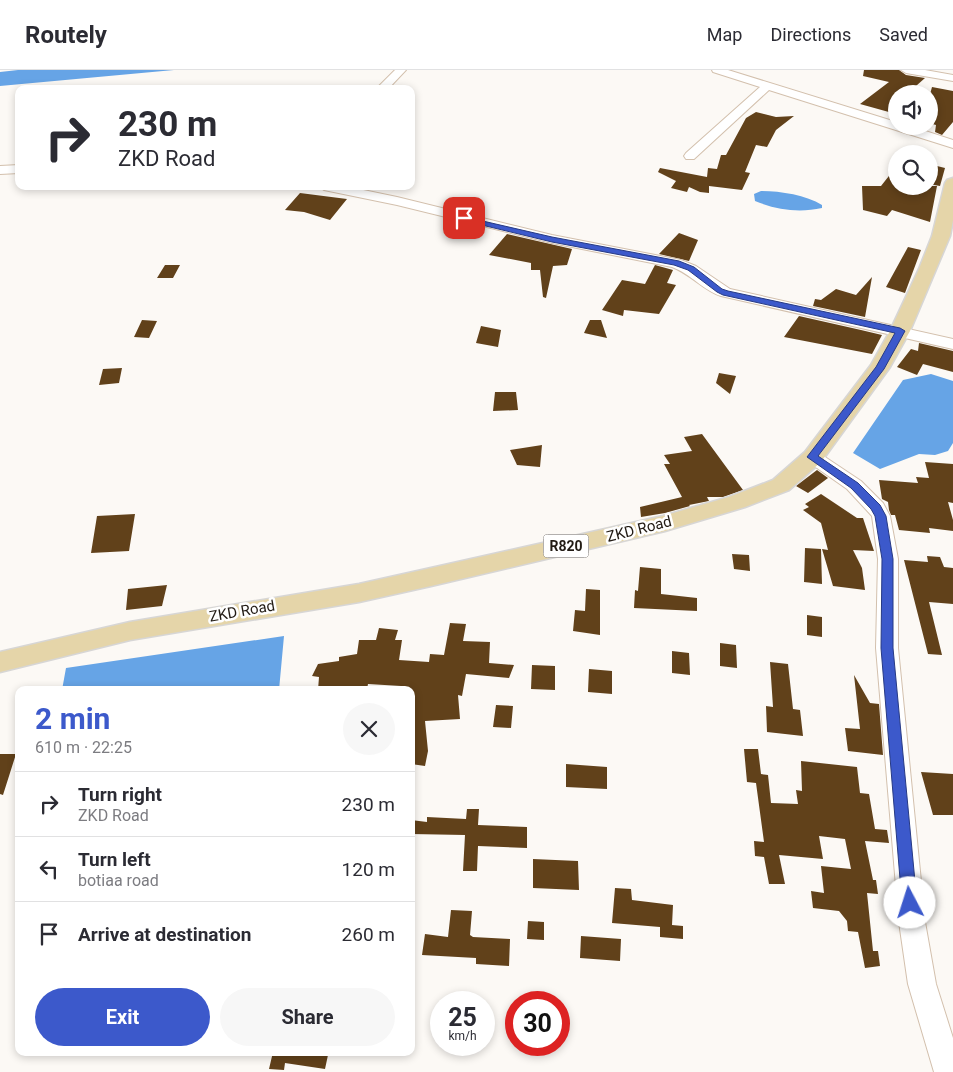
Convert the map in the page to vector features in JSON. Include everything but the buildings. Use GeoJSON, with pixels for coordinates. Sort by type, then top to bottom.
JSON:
{"type":"FeatureCollection","features":[{"type":"Feature","properties":{"kind":"main road","name":"ZKD Road"},"geometry":{"type":"LineString","coordinates":[[0,662],[130,631],[368,591],[665,522],[737,502],[781,485],[812,457],[880,367],[900,331],[928,269],[941,236],[953,183]]}},
{"type":"Feature","properties":{"kind":"street"},"geometry":{"type":"LineString","coordinates":[[385,85],[401,70]]}},
{"type":"Feature","properties":{"kind":"street"},"geometry":{"type":"LineString","coordinates":[[717,70],[888,123]]}},
{"type":"Feature","properties":{"kind":"street"},"geometry":{"type":"LineString","coordinates":[[906,70],[953,78]]}},
{"type":"Feature","properties":{"kind":"street"},"geometry":{"type":"LineString","coordinates":[[690,156],[766,86]]}},
{"type":"Feature","properties":{"kind":"street"},"geometry":{"type":"LineString","coordinates":[[925,135],[953,144]]}},
{"type":"Feature","properties":{"kind":"street"},"geometry":{"type":"LineString","coordinates":[[0,170],[15,169]]}},
{"type":"Feature","properties":{"kind":"street"},"geometry":{"type":"LineString","coordinates":[[343,190],[397,201],[552,239],[676,263],[691,269],[726,293],[953,344]]}},
{"type":"Feature","properties":{"kind":"street"},"geometry":{"type":"LineString","coordinates":[[812,457],[854,485],[876,507],[881,516],[888,559],[887,648],[912,922],[922,984],[949,1072]]}},
{"type":"Feature","properties":{"kind":"water"},"geometry":{"type":"Polygon","coordinates":[[[18,70],[174,70],[0,86],[0,72],[18,70]]]}},
{"type":"Feature","properties":{"kind":"water"},"geometry":{"type":"Polygon","coordinates":[[[761,191],[801,196],[822,205],[822,208],[788,210],[772,207],[755,201],[754,194],[761,191]]]}},
{"type":"Feature","properties":{"kind":"water"},"geometry":{"type":"Polygon","coordinates":[[[931,374],[953,381],[953,443],[948,451],[935,455],[919,454],[880,469],[853,453],[903,380],[931,374]]]}},
{"type":"Feature","properties":{"kind":"water"},"geometry":{"type":"Polygon","coordinates":[[[284,636],[279,686],[63,686],[66,668],[284,636]]]}},
{"type":"Feature","properties":{"kind":"route"},"geometry":{"type":"LineString","coordinates":[[464,218],[552,239],[676,263],[691,269],[726,293],[900,331],[880,367],[812,457],[854,485],[876,507],[881,516],[888,559],[887,648],[910,903]]}}]}
